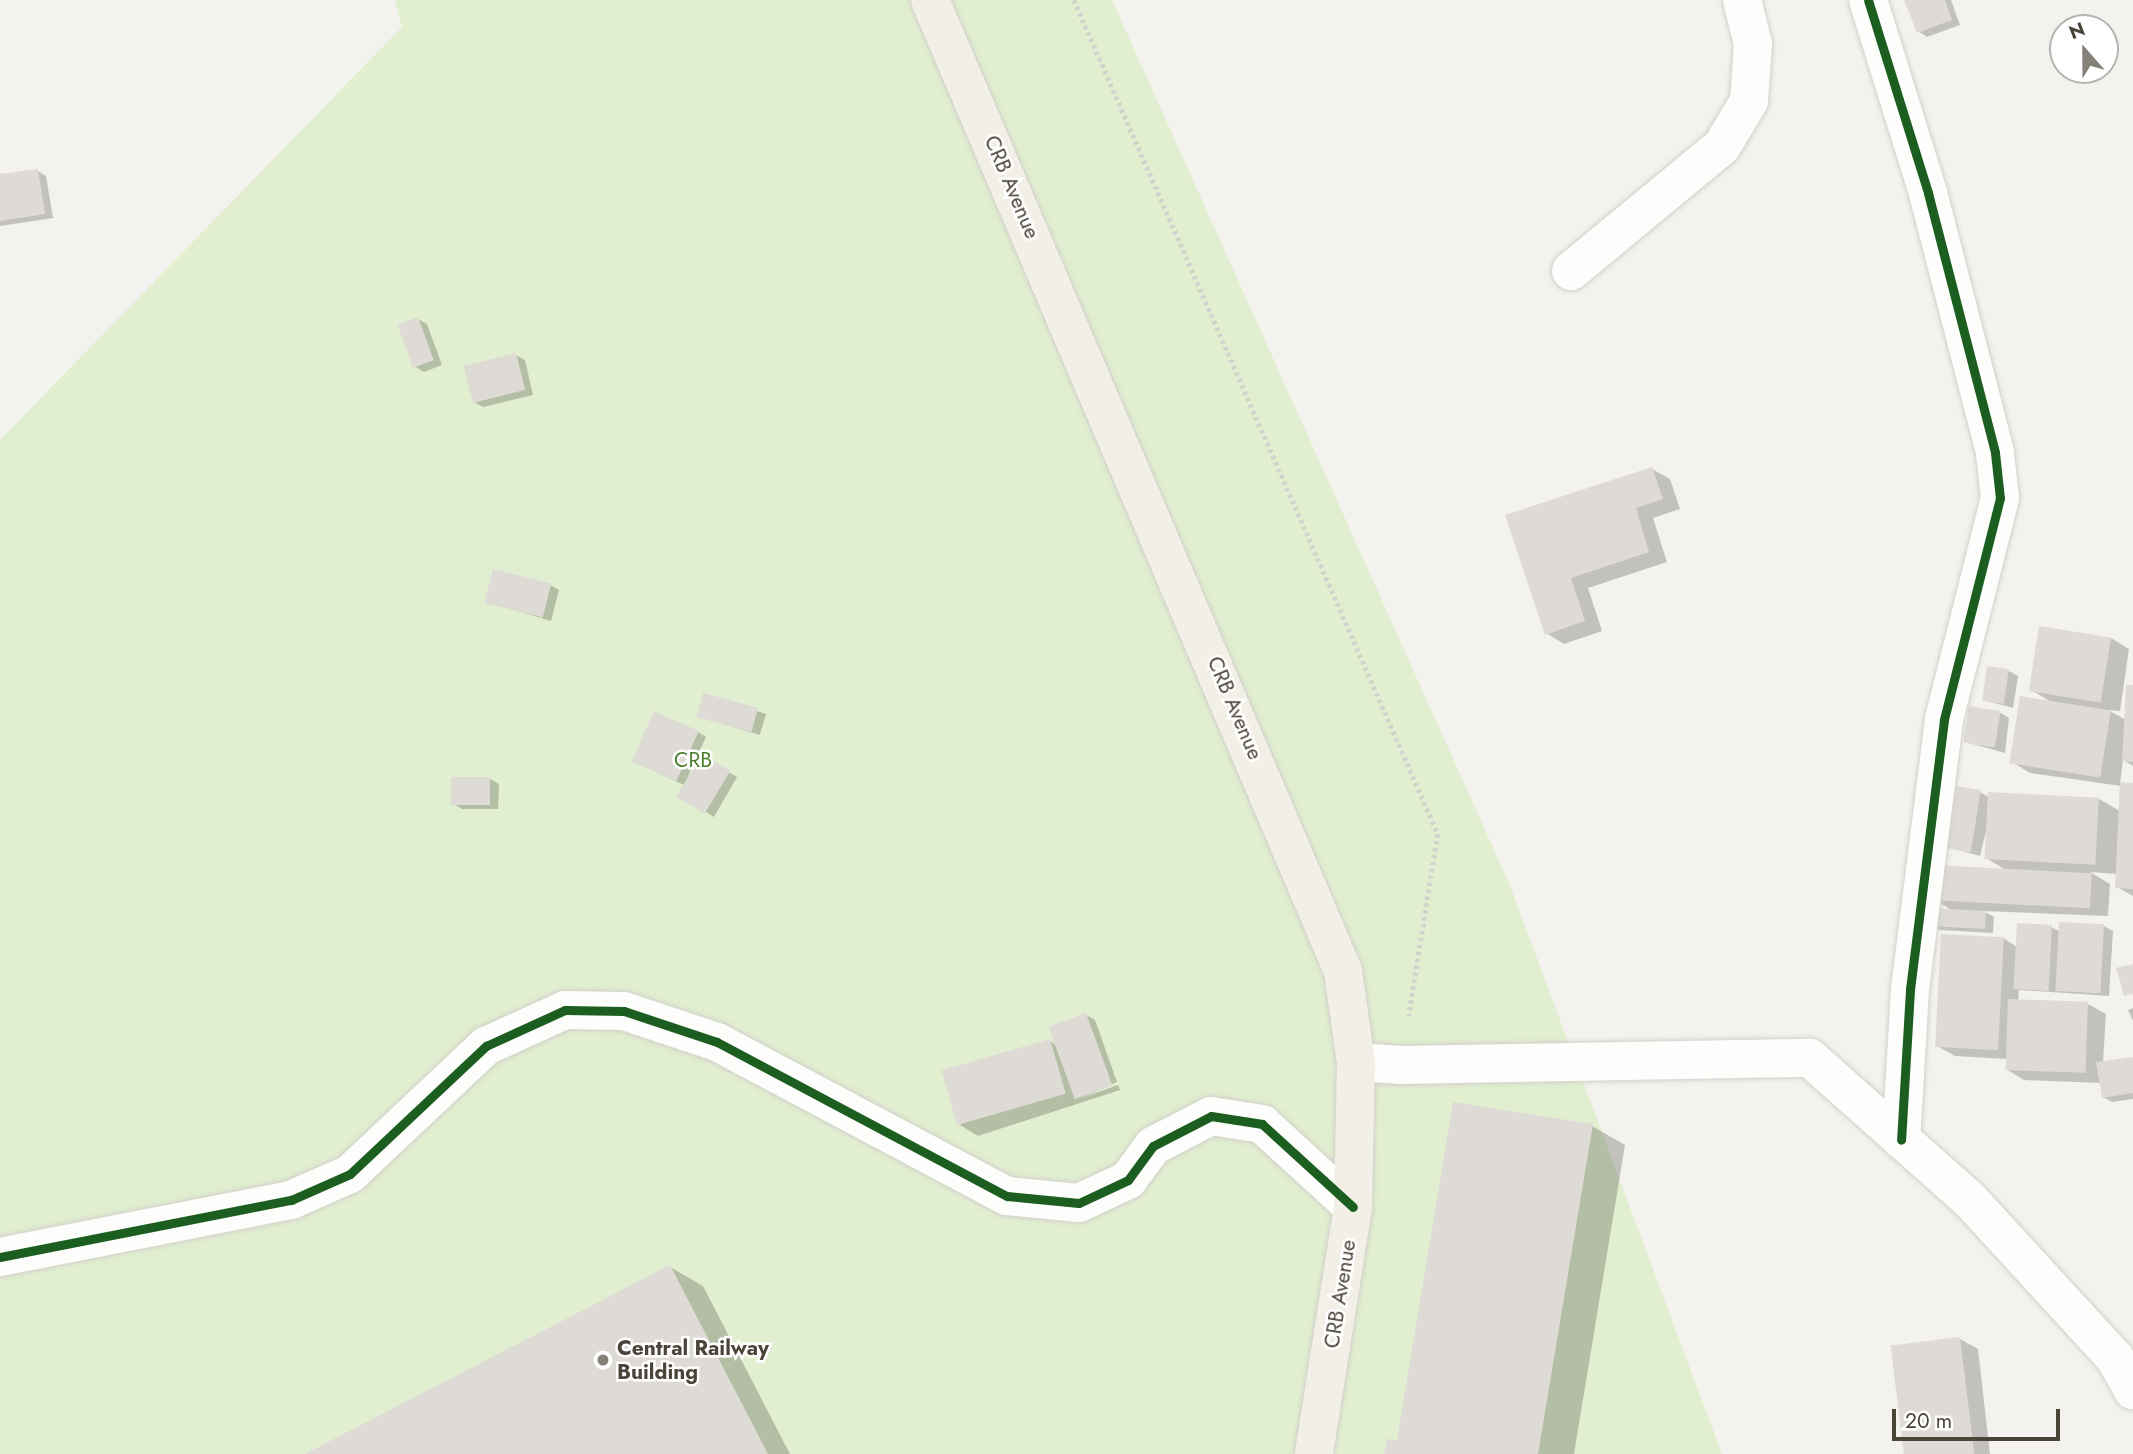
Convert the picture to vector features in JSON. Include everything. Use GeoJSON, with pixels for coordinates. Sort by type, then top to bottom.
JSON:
{"type":"FeatureCollection","features":[{"type":"Feature","properties":{"kind":"main road","name":"CRB Avenue"},"geometry":{"type":"LineString","coordinates":[[930,0],[1323,915],[1343,971],[1356,1062],[1353,1207],[1314,1454]]}},
{"type":"Feature","properties":{"kind":"street"},"geometry":{"type":"LineString","coordinates":[[1572,271],[1722,146],[1749,101],[1753,44],[1742,0]]}},
{"type":"Feature","properties":{"kind":"street"},"geometry":{"type":"LineString","coordinates":[[1868,0],[1928,193],[1995,453],[2000,498],[1944,720],[1910,990],[1901,1140]]}},
{"type":"Feature","properties":{"kind":"street"},"geometry":{"type":"LineString","coordinates":[[0,1257],[292,1200],[350,1174],[486,1046],[565,1010],[624,1011],[717,1042],[1007,1196],[1079,1203],[1128,1180],[1153,1146],[1211,1116],[1262,1124],[1353,1207]]}},
{"type":"Feature","properties":{"kind":"street"},"geometry":{"type":"LineString","coordinates":[[1356,1062],[1401,1065],[1810,1058],[1970,1200],[2115,1358],[2133,1390]]}},
{"type":"Feature","properties":{"kind":"path"},"geometry":{"type":"LineString","coordinates":[[1074,0],[1438,834],[1401,1065]]}},
{"type":"Feature","properties":{"kind":"green space","name":"CRB"},"geometry":{"type":"Polygon","coordinates":[[[395,0],[1112,0],[1509,883],[1722,1454],[0,1454],[0,440],[402,27],[395,0]]]}},
{"type":"Feature","properties":{"kind":"building"},"geometry":{"type":"Polygon","coordinates":[[[1904,0],[1945,0],[1952,20],[1917,33],[1904,0]]]}},
{"type":"Feature","properties":{"kind":"building"},"geometry":{"type":"Polygon","coordinates":[[[38,169],[45,214],[0,221],[0,174],[38,169]]]}},
{"type":"Feature","properties":{"kind":"building"},"geometry":{"type":"Polygon","coordinates":[[[418,317],[434,360],[413,368],[397,325],[418,317]]]}},
{"type":"Feature","properties":{"kind":"building"},"geometry":{"type":"Polygon","coordinates":[[[516,353],[525,390],[473,403],[464,366],[516,353]]]}},
{"type":"Feature","properties":{"kind":"building"},"geometry":{"type":"Polygon","coordinates":[[[1652,467],[1663,499],[1636,508],[1649,552],[1571,578],[1585,621],[1545,635],[1505,515],[1652,467]]]}},
{"type":"Feature","properties":{"kind":"building"},"geometry":{"type":"Polygon","coordinates":[[[493,569],[551,584],[543,617],[485,603],[493,569]]]}},
{"type":"Feature","properties":{"kind":"building"},"geometry":{"type":"Polygon","coordinates":[[[2039,626],[2111,637],[2101,703],[2029,691],[2039,626]]]}},
{"type":"Feature","properties":{"kind":"building"},"geometry":{"type":"Polygon","coordinates":[[[1987,666],[2009,669],[2004,704],[1982,701],[1987,666]]]}},
{"type":"Feature","properties":{"kind":"building"},"geometry":{"type":"Polygon","coordinates":[[[2126,685],[2133,685],[2133,762],[2122,761],[2126,685]]]}},
{"type":"Feature","properties":{"kind":"building"},"geometry":{"type":"Polygon","coordinates":[[[703,693],[758,708],[752,732],[697,717],[703,693]]]}},
{"type":"Feature","properties":{"kind":"building"},"geometry":{"type":"Polygon","coordinates":[[[2020,696],[2111,710],[2100,778],[2009,763],[2020,696]]]}},
{"type":"Feature","properties":{"kind":"building"},"geometry":{"type":"Polygon","coordinates":[[[1969,706],[2001,711],[1995,748],[1963,743],[1969,706]]]}},
{"type":"Feature","properties":{"kind":"building"},"geometry":{"type":"Polygon","coordinates":[[[654,711],[699,731],[676,781],[632,761],[654,711]]]}},
{"type":"Feature","properties":{"kind":"building"},"geometry":{"type":"Polygon","coordinates":[[[702,754],[730,771],[705,814],[676,797],[702,754]]]}},
{"type":"Feature","properties":{"kind":"building"},"geometry":{"type":"Polygon","coordinates":[[[451,777],[490,777],[490,805],[451,805],[451,777]]]}},
{"type":"Feature","properties":{"kind":"building"},"geometry":{"type":"Polygon","coordinates":[[[2120,782],[2133,783],[2133,889],[2115,888],[2120,782]]]}},
{"type":"Feature","properties":{"kind":"building"},"geometry":{"type":"Polygon","coordinates":[[[1956,786],[1981,790],[1971,852],[1946,848],[1956,786]]]}},
{"type":"Feature","properties":{"kind":"building"},"geometry":{"type":"Polygon","coordinates":[[[1988,792],[2099,798],[2095,865],[1984,859],[1988,792]]]}},
{"type":"Feature","properties":{"kind":"building"},"geometry":{"type":"Polygon","coordinates":[[[1932,865],[2092,873],[2090,908],[1930,900],[1932,865]]]}},
{"type":"Feature","properties":{"kind":"building"},"geometry":{"type":"Polygon","coordinates":[[[1930,908],[1986,911],[1985,929],[1929,926],[1930,908]]]}},
{"type":"Feature","properties":{"kind":"building"},"geometry":{"type":"Polygon","coordinates":[[[2059,922],[2104,924],[2100,993],[2055,991],[2059,922]]]}},
{"type":"Feature","properties":{"kind":"building"},"geometry":{"type":"Polygon","coordinates":[[[2017,923],[2052,925],[2048,991],[2014,989],[2017,923]]]}},
{"type":"Feature","properties":{"kind":"building"},"geometry":{"type":"Polygon","coordinates":[[[1941,934],[2004,937],[1998,1050],[1935,1047],[1941,934]]]}},
{"type":"Feature","properties":{"kind":"building"},"geometry":{"type":"Polygon","coordinates":[[[2133,964],[2133,994],[2124,996],[2116,968],[2133,964]]]}},
{"type":"Feature","properties":{"kind":"building"},"geometry":{"type":"Polygon","coordinates":[[[2008,999],[2088,1002],[2085,1073],[2006,1070],[2008,999]]]}},
{"type":"Feature","properties":{"kind":"building"},"geometry":{"type":"Polygon","coordinates":[[[1086,1013],[1112,1085],[1075,1099],[1048,1027],[1086,1013]]]}},
{"type":"Feature","properties":{"kind":"building"},"geometry":{"type":"Polygon","coordinates":[[[1050,1039],[1066,1094],[957,1125],[941,1070],[1050,1039]]]}},
{"type":"Feature","properties":{"kind":"building"},"geometry":{"type":"Polygon","coordinates":[[[2133,1057],[2133,1093],[2102,1098],[2096,1062],[2133,1057]]]}},
{"type":"Feature","properties":{"kind":"building"},"geometry":{"type":"Polygon","coordinates":[[[1453,1102],[1593,1124],[1538,1454],[1384,1454],[1387,1439],[1397,1440],[1453,1102]]]}},
{"type":"Feature","properties":{"kind":"building","name":"Central Railway Building"},"geometry":{"type":"Polygon","coordinates":[[[670,1265],[768,1454],[305,1454],[670,1265]]]}},
{"type":"Feature","properties":{"kind":"building"},"geometry":{"type":"Polygon","coordinates":[[[1960,1337],[1974,1454],[1904,1454],[1891,1346],[1960,1337]]]}},
{"type":"Feature","properties":{"kind":"cycle path"},"geometry":{"type":"LineString","coordinates":[[1868,0],[1928,193],[1995,453],[2000,498],[1944,720],[1910,990],[1901,1140]]}},
{"type":"Feature","properties":{"kind":"cycle path"},"geometry":{"type":"LineString","coordinates":[[0,1257],[291,1200],[350,1174],[486,1046],[565,1010],[624,1011],[717,1042],[1007,1196],[1079,1203],[1128,1180],[1153,1146],[1211,1116],[1262,1124],[1353,1207]]}},
{"type":"Feature","properties":{"kind":"place","name":"Central Railway Building"},"geometry":{"type":"Point","coordinates":[603,1360]}}]}
